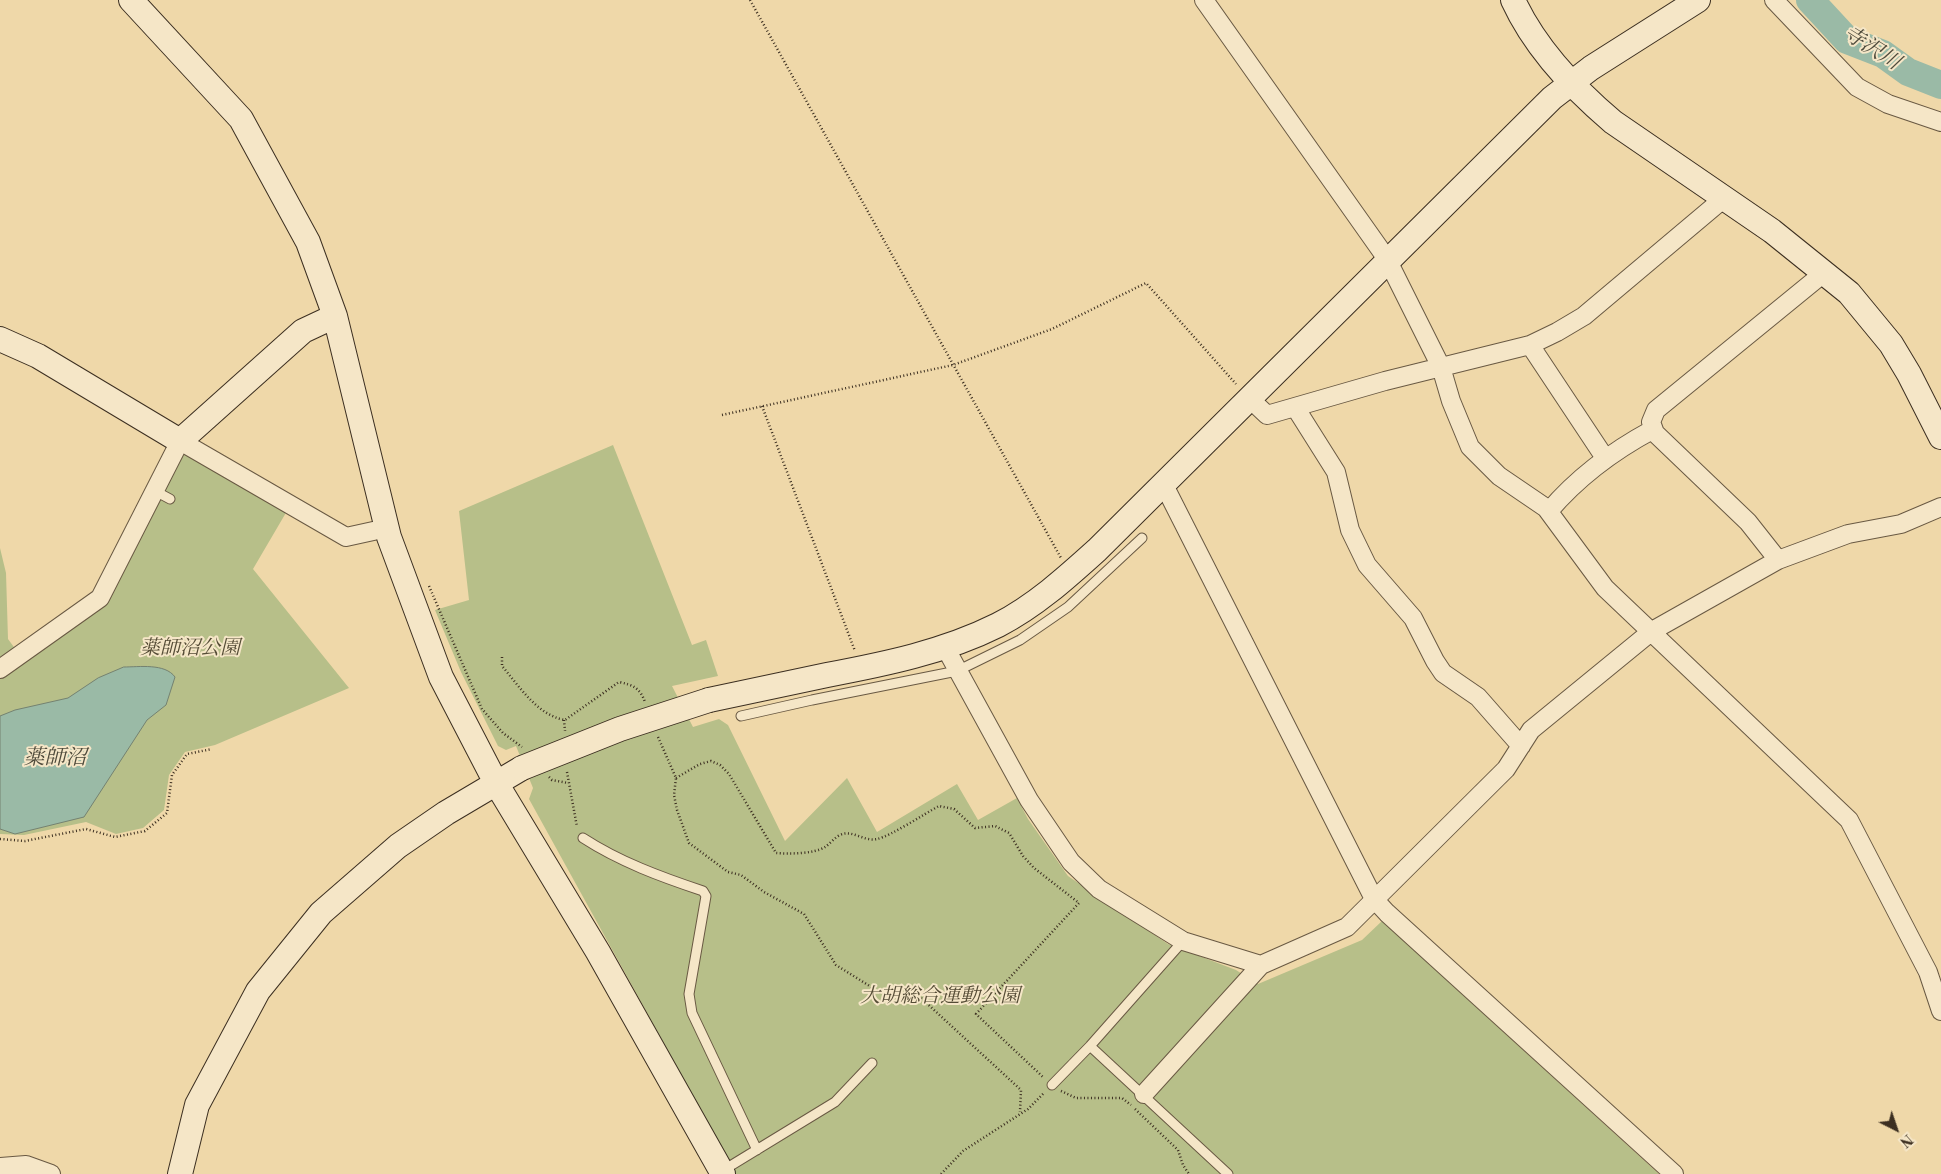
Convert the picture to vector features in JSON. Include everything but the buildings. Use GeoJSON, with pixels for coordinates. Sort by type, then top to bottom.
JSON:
{"type":"FeatureCollection","features":[{"type":"Feature","properties":{"kind":"street"},"geometry":{"type":"LineString","coordinates":[[131,0],[241,119],[308,242],[336,316],[387,528],[441,677],[496,783],[598,952],[722,1173]]}},
{"type":"Feature","properties":{"kind":"street"},"geometry":{"type":"LineString","coordinates":[[1204,0],[1387,259],[1441,367],[1451,401],[1470,447],[1499,476],[1549,511],[1605,588],[1849,820],[1928,972],[1941,1011]]}},
{"type":"Feature","properties":{"kind":"street"},"geometry":{"type":"LineString","coordinates":[[1512,0],[1534,38],[1571,83],[1613,122],[1772,231],[1825,272],[1854,299],[1891,344],[1909,374],[1941,437]]}},
{"type":"Feature","properties":{"kind":"street"},"geometry":{"type":"LineString","coordinates":[[180,1174],[197,1105],[258,991],[321,913],[398,846],[496,783],[523,758],[709,700],[810,689],[861,669],[945,647],[998,625],[1063,593],[1104,557],[1163,483],[1387,259],[1552,98],[1591,68],[1698,0]]}},
{"type":"Feature","properties":{"kind":"street"},"geometry":{"type":"LineString","coordinates":[[1774,0],[1857,87],[1888,104],[1941,122]]}},
{"type":"Feature","properties":{"kind":"street"},"geometry":{"type":"LineString","coordinates":[[1249,398],[1267,415],[1441,367],[1530,345],[1584,316],[1723,199]]}},
{"type":"Feature","properties":{"kind":"street"},"geometry":{"type":"LineString","coordinates":[[1778,560],[1748,522],[1652,430],[1651,422],[1656,410],[1825,272]]}},
{"type":"Feature","properties":{"kind":"street"},"geometry":{"type":"LineString","coordinates":[[0,669],[100,598],[162,495],[180,441],[302,331],[336,316]]}},
{"type":"Feature","properties":{"kind":"street"},"geometry":{"type":"LineString","coordinates":[[0,339],[38,356],[346,537],[387,528]]}},
{"type":"Feature","properties":{"kind":"street"},"geometry":{"type":"LineString","coordinates":[[1530,345],[1605,458]]}},
{"type":"Feature","properties":{"kind":"street"},"geometry":{"type":"LineString","coordinates":[[1295,407],[1336,472],[1350,530],[1368,565],[1413,618],[1443,673],[1478,697],[1521,746]]}},
{"type":"Feature","properties":{"kind":"street"},"geometry":{"type":"LineString","coordinates":[[1549,511],[1574,484],[1605,458],[1652,430]]}},
{"type":"Feature","properties":{"kind":"street"},"geometry":{"type":"LineString","coordinates":[[1163,483],[1374,898],[1387,913],[1674,1174]]}},
{"type":"Feature","properties":{"kind":"street"},"geometry":{"type":"LineString","coordinates":[[1144,1094],[1261,966],[1347,927],[1374,898],[1506,769],[1531,730],[1652,631],[1778,560],[1848,534],[1901,524],[1941,507]]}},
{"type":"Feature","properties":{"kind":"street"},"geometry":{"type":"LineString","coordinates":[[945,647],[1029,800],[1071,862],[1099,889],[1183,942],[1261,966]]}},
{"type":"Feature","properties":{"kind":"street"},"geometry":{"type":"LineString","coordinates":[[0,1167],[26,1165],[51,1174]]}},
{"type":"Feature","properties":{"kind":"lane"},"geometry":{"type":"LineString","coordinates":[[741,716],[810,689],[957,671],[1020,640],[1063,593],[1104,557],[1142,538]]}},
{"type":"Feature","properties":{"kind":"lane"},"geometry":{"type":"LineString","coordinates":[[583,838],[601,850],[634,864],[650,874],[703,891],[706,896],[689,994],[692,1013],[757,1150]]}},
{"type":"Feature","properties":{"kind":"lane"},"geometry":{"type":"LineString","coordinates":[[1052,1085],[1090,1046],[1183,942]]}},
{"type":"Feature","properties":{"kind":"lane"},"geometry":{"type":"LineString","coordinates":[[1090,1046],[1144,1094],[1228,1174]]}},
{"type":"Feature","properties":{"kind":"lane"},"geometry":{"type":"LineString","coordinates":[[722,1173],[835,1102],[872,1063]]}},
{"type":"Feature","properties":{"kind":"path"},"geometry":{"type":"LineString","coordinates":[[750,0],[953,365],[1063,593]]}},
{"type":"Feature","properties":{"kind":"path"},"geometry":{"type":"LineString","coordinates":[[722,415],[953,365],[1052,329],[1146,283],[1249,398]]}},
{"type":"Feature","properties":{"kind":"path"},"geometry":{"type":"LineString","coordinates":[[762,406],[861,669]]}},
{"type":"Feature","properties":{"kind":"path"},"geometry":{"type":"LineString","coordinates":[[426,578],[482,709],[523,758]]}},
{"type":"Feature","properties":{"kind":"path"},"geometry":{"type":"LineString","coordinates":[[502,658],[502,666],[541,711],[555,719],[564,720],[619,682],[632,684],[642,692],[648,710]]}},
{"type":"Feature","properties":{"kind":"path"},"geometry":{"type":"LineString","coordinates":[[564,720],[565,738]]}},
{"type":"Feature","properties":{"kind":"path"},"geometry":{"type":"LineString","coordinates":[[658,736],[676,778],[674,795],[677,810],[690,843],[728,872],[741,876],[764,892],[804,914],[836,965],[884,996],[921,998],[1021,1090],[1020,1112]]}},
{"type":"Feature","properties":{"kind":"path"},"geometry":{"type":"LineString","coordinates":[[0,840],[25,841],[86,829],[115,837],[145,830],[166,812],[172,775],[187,754],[212,749]]}},
{"type":"Feature","properties":{"kind":"path"},"geometry":{"type":"LineString","coordinates":[[676,778],[700,764],[711,761],[720,765],[729,774],[776,853],[816,852],[839,835],[848,833],[865,840],[878,839],[939,806],[954,810],[974,828],[995,826],[1009,833],[1023,856],[1034,868],[1079,903],[976,1014],[1052,1085],[1076,1098],[1122,1098],[1178,1150],[1183,1165],[1189,1174]]}},
{"type":"Feature","properties":{"kind":"path"},"geometry":{"type":"LineString","coordinates":[[567,765],[575,823],[583,838]]}},
{"type":"Feature","properties":{"kind":"path"},"geometry":{"type":"LineString","coordinates":[[546,774],[552,780],[568,783]]}},
{"type":"Feature","properties":{"kind":"path"},"geometry":{"type":"LineString","coordinates":[[941,1174],[963,1151],[1020,1112],[1028,1109],[1052,1085]]}},
{"type":"Feature","properties":{"kind":"green space","name":"大胡総合運動公園"},"geometry":{"type":"Polygon","coordinates":[[[613,445],[692,645],[706,640],[718,676],[672,686],[693,727],[719,719],[728,725],[785,841],[847,778],[877,832],[957,784],[978,820],[1017,798],[1028,819],[1068,876],[1168,944],[1236,970],[1258,984],[1362,940],[1382,921],[1659,1174],[736,1174],[529,799],[533,788],[516,746],[506,750],[498,746],[461,672],[435,610],[469,600],[459,511],[613,445]]]}},
{"type":"Feature","properties":{"kind":"green space","name":"薬師沼公園"},"geometry":{"type":"Polygon","coordinates":[[[184,452],[287,511],[253,569],[349,688],[215,745],[185,752],[169,775],[164,810],[143,828],[116,834],[86,822],[24,835],[0,834],[0,548],[6,573],[8,639],[19,654],[105,600],[184,452]]]}},
{"type":"Feature","properties":{"kind":"water","name":"薬師沼"},"geometry":{"type":"Polygon","coordinates":[[[144,666],[158,668],[171,673],[175,677],[166,705],[147,720],[84,817],[15,834],[0,829],[0,716],[15,710],[68,698],[98,678],[124,667],[144,666]]]}},
{"type":"Feature","properties":{"kind":"waterway","name":"寺沢川"},"geometry":{"type":"LineString","coordinates":[[1810,0],[1847,40],[1883,54],[1908,72],[1941,85]]}}]}
